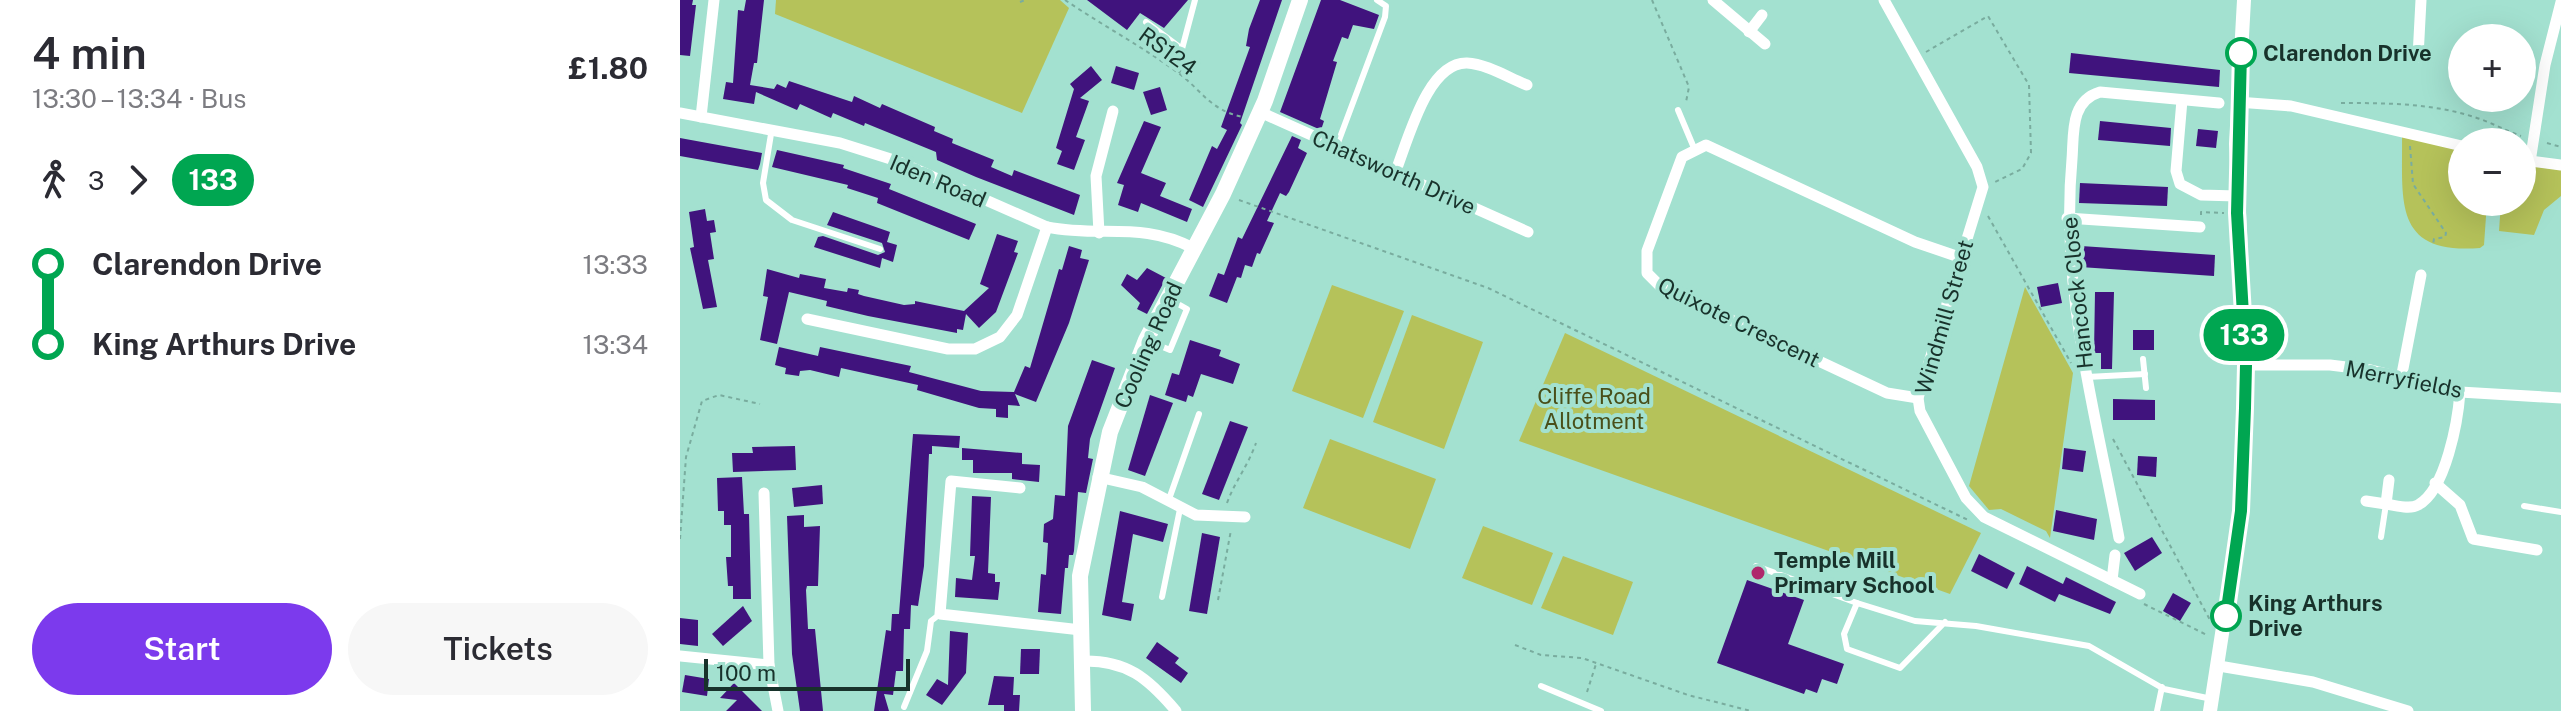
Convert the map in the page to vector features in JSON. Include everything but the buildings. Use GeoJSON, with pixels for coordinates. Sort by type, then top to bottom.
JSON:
{"type":"FeatureCollection","features":[{"type":"Feature","properties":{"kind":"main road","name":"Cooling Road"},"geometry":{"type":"LineString","coordinates":[[1083,711],[1080,576],[1098,477],[1110,432],[1146,340],[1223,194],[1258,116],[1300,0]]}},
{"type":"Feature","properties":{"kind":"street"},"geometry":{"type":"LineString","coordinates":[[701,117],[714,0]]}},
{"type":"Feature","properties":{"kind":"street"},"geometry":{"type":"LineString","coordinates":[[1713,0],[1765,44]]}},
{"type":"Feature","properties":{"kind":"street"},"geometry":{"type":"LineString","coordinates":[[1884,0],[1977,167],[1983,187]]}},
{"type":"Feature","properties":{"kind":"street"},"geometry":{"type":"LineString","coordinates":[[2211,705],[2241,511],[2246,365],[2237,213],[2237,102],[2244,0]]}},
{"type":"Feature","properties":{"kind":"street"},"geometry":{"type":"LineString","coordinates":[[2418,57],[2421,0]]}},
{"type":"Feature","properties":{"kind":"street"},"geometry":{"type":"LineString","coordinates":[[2536,128],[2545,65],[2561,2]]}},
{"type":"Feature","properties":{"kind":"street"},"geometry":{"type":"LineString","coordinates":[[1749,32],[1762,15]]}},
{"type":"Feature","properties":{"kind":"street"},"geometry":{"type":"LineString","coordinates":[[1395,173],[1430,88],[1443,70],[1458,64],[1474,64],[1527,85]]}},
{"type":"Feature","properties":{"kind":"street","name":"Hancock Close"},"geometry":{"type":"LineString","coordinates":[[2119,538],[2082,375],[2067,218],[2075,119],[2085,99],[2100,92],[2219,103]]}},
{"type":"Feature","properties":{"kind":"street"},"geometry":{"type":"LineString","coordinates":[[2182,100],[2176,171],[2180,184],[2201,195],[2237,196]]}},
{"type":"Feature","properties":{"kind":"street"},"geometry":{"type":"LineString","coordinates":[[2237,102],[2291,106],[2448,143]]}},
{"type":"Feature","properties":{"kind":"street"},"geometry":{"type":"LineString","coordinates":[[1099,233],[1096,176],[1113,111]]}},
{"type":"Feature","properties":{"kind":"street","name":"Iden Road"},"geometry":{"type":"LineString","coordinates":[[680,113],[840,143],[897,161],[1047,227],[1099,233],[1146,231],[1193,248]]}},
{"type":"Feature","properties":{"kind":"street","name":"Chatsworth Drive"},"geometry":{"type":"LineString","coordinates":[[1258,116],[1528,232]]}},
{"type":"Feature","properties":{"kind":"street"},"geometry":{"type":"LineString","coordinates":[[1694,148],[1712,145],[1915,242],[1959,257]]}},
{"type":"Feature","properties":{"kind":"street","name":"Quixote Crescent"},"geometry":{"type":"LineString","coordinates":[[1694,148],[1679,163],[1647,251],[1646,266],[1651,279],[1668,291],[1887,393],[1918,398]]}},
{"type":"Feature","properties":{"kind":"street"},"geometry":{"type":"LineString","coordinates":[[2536,162],[2561,165]]}},
{"type":"Feature","properties":{"kind":"street","name":"Windmill Street"},"geometry":{"type":"LineString","coordinates":[[1983,187],[1918,398],[1920,411],[1966,498],[1984,517],[2140,594]]}},
{"type":"Feature","properties":{"kind":"street"},"geometry":{"type":"LineString","coordinates":[[2067,218],[2200,227]]}},
{"type":"Feature","properties":{"kind":"street"},"geometry":{"type":"LineString","coordinates":[[807,319],[948,349],[975,349],[1000,337],[1017,315],[1047,227]]}},
{"type":"Feature","properties":{"kind":"street"},"geometry":{"type":"LineString","coordinates":[[2401,379],[2421,275]]}},
{"type":"Feature","properties":{"kind":"street","name":"Merryfields"},"geometry":{"type":"LineString","coordinates":[[2246,365],[2330,365],[2371,370],[2460,392],[2561,398]]}},
{"type":"Feature","properties":{"kind":"street"},"geometry":{"type":"LineString","coordinates":[[2366,501],[2418,505],[2435,483],[2448,457],[2457,425],[2460,392]]}},
{"type":"Feature","properties":{"kind":"street"},"geometry":{"type":"LineString","coordinates":[[1098,477],[1142,487],[1196,515],[1234,517]]}},
{"type":"Feature","properties":{"kind":"street"},"geometry":{"type":"LineString","coordinates":[[2386,504],[2389,480]]}},
{"type":"Feature","properties":{"kind":"street"},"geometry":{"type":"LineString","coordinates":[[1020,488],[951,481],[940,614],[1081,630]]}},
{"type":"Feature","properties":{"kind":"street"},"geometry":{"type":"LineString","coordinates":[[2435,483],[2460,505],[2473,539],[2537,550]]}},
{"type":"Feature","properties":{"kind":"street"},"geometry":{"type":"LineString","coordinates":[[764,493],[769,665],[778,711]]}},
{"type":"Feature","properties":{"kind":"street"},"geometry":{"type":"LineString","coordinates":[[2112,580],[2115,555]]}},
{"type":"Feature","properties":{"kind":"street"},"geometry":{"type":"LineString","coordinates":[[680,656],[769,665]]}},
{"type":"Feature","properties":{"kind":"street"},"geometry":{"type":"LineString","coordinates":[[1082,661],[1105,661],[1125,666],[1147,678],[1176,711]]}},
{"type":"Feature","properties":{"kind":"street"},"geometry":{"type":"LineString","coordinates":[[2219,666],[2313,682],[2408,711]]}},
{"type":"Feature","properties":{"kind":"lane"},"geometry":{"type":"LineString","coordinates":[[1146,22],[1182,49],[1195,0]]}},
{"type":"Feature","properties":{"kind":"lane"},"geometry":{"type":"LineString","coordinates":[[1336,148],[1385,17],[1386,6],[1377,0]]}},
{"type":"Feature","properties":{"kind":"lane"},"geometry":{"type":"LineString","coordinates":[[1678,110],[1694,148]]}},
{"type":"Feature","properties":{"kind":"lane"},"geometry":{"type":"LineString","coordinates":[[772,128],[763,183],[766,200],[792,220],[880,249]]}},
{"type":"Feature","properties":{"kind":"lane"},"geometry":{"type":"LineString","coordinates":[[1146,340],[1170,350],[1187,309],[1167,298]]}},
{"type":"Feature","properties":{"kind":"lane"},"geometry":{"type":"LineString","coordinates":[[2143,359],[2146,388]]}},
{"type":"Feature","properties":{"kind":"lane"},"geometry":{"type":"LineString","coordinates":[[2082,375],[2145,374]]}},
{"type":"Feature","properties":{"kind":"lane"},"geometry":{"type":"LineString","coordinates":[[1168,503],[1199,414]]}},
{"type":"Feature","properties":{"kind":"lane"},"geometry":{"type":"LineString","coordinates":[[2381,537],[2386,504]]}},
{"type":"Feature","properties":{"kind":"lane"},"geometry":{"type":"LineString","coordinates":[[2524,506],[2561,512]]}},
{"type":"Feature","properties":{"kind":"lane"},"geometry":{"type":"LineString","coordinates":[[1162,597],[1180,509]]}},
{"type":"Feature","properties":{"kind":"lane"},"geometry":{"type":"LineString","coordinates":[[1756,566],[1915,621],[1945,622],[2089,646],[2162,687],[2211,705]]}},
{"type":"Feature","properties":{"kind":"lane"},"geometry":{"type":"LineString","coordinates":[[1857,603],[1844,634],[1847,649],[1900,668],[1945,622]]}},
{"type":"Feature","properties":{"kind":"lane"},"geometry":{"type":"LineString","coordinates":[[904,707],[927,651],[931,621],[940,614]]}},
{"type":"Feature","properties":{"kind":"lane"},"geometry":{"type":"LineString","coordinates":[[1541,686],[1601,711]]}},
{"type":"Feature","properties":{"kind":"lane"},"geometry":{"type":"LineString","coordinates":[[2157,711],[2162,687]]}},
{"type":"Feature","properties":{"kind":"path"},"geometry":{"type":"LineString","coordinates":[[1020,2],[1025,0]]}},
{"type":"Feature","properties":{"kind":"path","name":"RS124"},"geometry":{"type":"LineString","coordinates":[[1065,0],[1179,74],[1203,99],[1227,114],[1258,116]]}},
{"type":"Feature","properties":{"kind":"path"},"geometry":{"type":"LineString","coordinates":[[1652,0],[1689,87],[1685,107],[1678,110]]}},
{"type":"Feature","properties":{"kind":"path"},"geometry":{"type":"LineString","coordinates":[[1917,57],[1988,16],[2029,85],[2031,153],[2027,164],[1983,187]]}},
{"type":"Feature","properties":{"kind":"path"},"geometry":{"type":"LineString","coordinates":[[2329,104],[2421,105],[2503,128]]}},
{"type":"Feature","properties":{"kind":"path"},"geometry":{"type":"LineString","coordinates":[[2411,140],[2413,184],[2446,233],[2445,237],[2434,239],[2433,244]]}},
{"type":"Feature","properties":{"kind":"path"},"geometry":{"type":"LineString","coordinates":[[2536,141],[2561,147]]}},
{"type":"Feature","properties":{"kind":"path"},"geometry":{"type":"LineString","coordinates":[[1223,194],[1488,288],[1970,521],[1984,517]]}},
{"type":"Feature","properties":{"kind":"path"},"geometry":{"type":"LineString","coordinates":[[1978,199],[2082,375]]}},
{"type":"Feature","properties":{"kind":"path"},"geometry":{"type":"LineString","coordinates":[[2200,227],[2201,212],[2237,213]]}},
{"type":"Feature","properties":{"kind":"path"},"geometry":{"type":"LineString","coordinates":[[680,539],[686,457],[702,401],[719,395],[760,404]]}},
{"type":"Feature","properties":{"kind":"path"},"geometry":{"type":"LineString","coordinates":[[2112,438],[2223,642]]}},
{"type":"Feature","properties":{"kind":"path"},"geometry":{"type":"LineString","coordinates":[[1218,600],[1234,517],[1236,479],[1247,468],[1256,443]]}},
{"type":"Feature","properties":{"kind":"path"},"geometry":{"type":"LineString","coordinates":[[2140,594],[2142,603],[2223,642]]}},
{"type":"Feature","properties":{"kind":"path"},"geometry":{"type":"LineString","coordinates":[[1515,645],[1541,655],[1582,658],[1688,695],[1751,711]]}},
{"type":"Feature","properties":{"kind":"path"},"geometry":{"type":"LineString","coordinates":[[1583,704],[1597,663]]}},
{"type":"Feature","properties":{"kind":"green space"},"geometry":{"type":"Polygon","coordinates":[[[776,0],[1060,0],[1069,8],[1022,113],[775,14],[776,0]]]}},
{"type":"Feature","properties":{"kind":"green space"},"geometry":{"type":"Polygon","coordinates":[[[2402,136],[2448,148],[2448,216],[2486,216],[2484,245],[2480,248],[2451,248],[2431,242],[2417,233],[2408,219],[2402,181],[2402,136]]]}},
{"type":"Feature","properties":{"kind":"green space"},"geometry":{"type":"Polygon","coordinates":[[[2536,167],[2561,170],[2561,196],[2544,210],[2534,235],[2499,231],[2500,216],[2536,216],[2536,167]]]}},
{"type":"Feature","properties":{"kind":"green space"},"geometry":{"type":"Polygon","coordinates":[[[1332,285],[1404,311],[1363,418],[1292,391],[1332,285]]]}},
{"type":"Feature","properties":{"kind":"green space"},"geometry":{"type":"Polygon","coordinates":[[[2025,287],[2073,373],[2050,538],[2046,531],[2001,509],[1989,510],[1969,486],[2025,287]]]}},
{"type":"Feature","properties":{"kind":"green space"},"geometry":{"type":"Polygon","coordinates":[[[1412,315],[1483,342],[1444,449],[1373,422],[1412,315]]]}},
{"type":"Feature","properties":{"kind":"green space","name":"Cliffe Road Allotment"},"geometry":{"type":"Polygon","coordinates":[[[1565,333],[1981,533],[1950,594],[1519,441],[1565,333]]]}},
{"type":"Feature","properties":{"kind":"green space"},"geometry":{"type":"Polygon","coordinates":[[[1330,439],[1436,479],[1410,549],[1303,508],[1330,439]]]}},
{"type":"Feature","properties":{"kind":"green space"},"geometry":{"type":"Polygon","coordinates":[[[1483,526],[1553,553],[1532,605],[1462,578],[1483,526]]]}},
{"type":"Feature","properties":{"kind":"green space"},"geometry":{"type":"Polygon","coordinates":[[[1563,556],[1633,582],[1613,635],[1541,608],[1563,556]]]}},
{"type":"Feature","properties":{"kind":"bus line","name":"133"},"geometry":{"type":"LineString","coordinates":[[2226,616],[2241,511],[2245,408],[2246,365],[2239,271],[2236,144],[2241,53]]}},
{"type":"Feature","properties":{"kind":"place","name":"Clarendon Drive"},"geometry":{"type":"Point","coordinates":[2241,53]}},
{"type":"Feature","properties":{"kind":"place","name":"Temple Mill Primary School"},"geometry":{"type":"Point","coordinates":[1758,573]}},
{"type":"Feature","properties":{"kind":"place","name":"King Arthurs Drive"},"geometry":{"type":"Point","coordinates":[2226,616]}}]}
